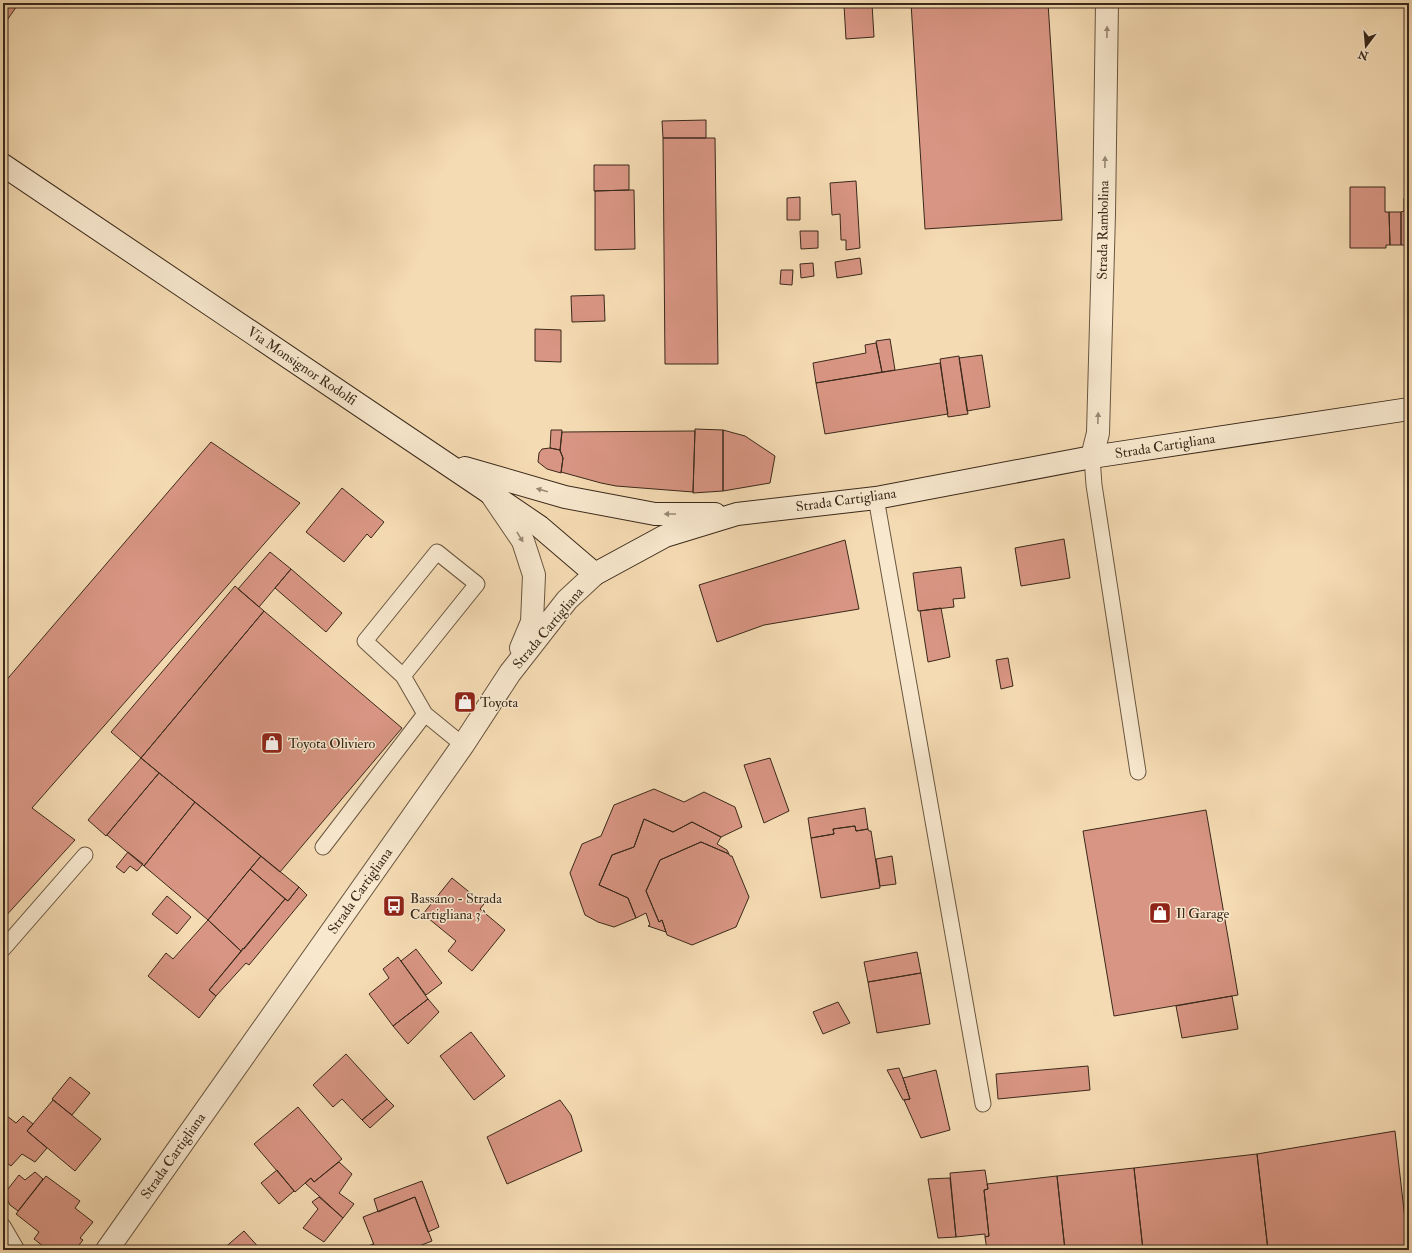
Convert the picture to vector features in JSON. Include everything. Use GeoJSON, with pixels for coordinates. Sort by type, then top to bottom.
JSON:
{"type":"FeatureCollection","features":[{"type":"Feature","properties":{"kind":"street","name":"Strada Rambolina"},"geometry":{"type":"LineString","coordinates":[[1092,457],[1098,433],[1104,214],[1107,3]]}},
{"type":"Feature","properties":{"kind":"street","name":"Via Monsignor Rodolfi"},"geometry":{"type":"LineString","coordinates":[[3,165],[540,527],[595,574]]}},
{"type":"Feature","properties":{"kind":"street","name":"Strada Cartigliana"},"geometry":{"type":"LineString","coordinates":[[107,1250],[463,744],[510,673],[567,600],[595,574],[665,536],[736,514],[876,498],[1092,457],[1409,408]]}},
{"type":"Feature","properties":{"kind":"street"},"geometry":{"type":"LineString","coordinates":[[448,464],[565,497],[655,514],[736,514]]}},
{"type":"Feature","properties":{"kind":"street"},"geometry":{"type":"LineString","coordinates":[[490,493],[523,541],[534,575],[532,622],[510,673]]}},
{"type":"Feature","properties":{"kind":"lane"},"geometry":{"type":"LineString","coordinates":[[1092,457],[1094,485],[1138,772]]}},
{"type":"Feature","properties":{"kind":"lane"},"geometry":{"type":"LineString","coordinates":[[876,498],[984,1104]]}},
{"type":"Feature","properties":{"kind":"lane"},"geometry":{"type":"LineString","coordinates":[[403,676],[477,584],[437,552],[365,641],[403,676],[425,714],[463,744]]}},
{"type":"Feature","properties":{"kind":"lane"},"geometry":{"type":"LineString","coordinates":[[323,847],[425,714]]}},
{"type":"Feature","properties":{"kind":"lane"},"geometry":{"type":"LineString","coordinates":[[3,949],[85,854]]}},
{"type":"Feature","properties":{"kind":"lane"},"geometry":{"type":"LineString","coordinates":[[3,1226],[17,1250]]}},
{"type":"Feature","properties":{"kind":"building"},"geometry":{"type":"Polygon","coordinates":[[[3,3],[19,3],[3,26],[3,3]]]}},
{"type":"Feature","properties":{"kind":"building"},"geometry":{"type":"Polygon","coordinates":[[[911,3],[1048,3],[1062,220],[925,229],[911,3]]]}},
{"type":"Feature","properties":{"kind":"building"},"geometry":{"type":"Polygon","coordinates":[[[872,4],[874,37],[846,39],[844,5],[872,4]]]}},
{"type":"Feature","properties":{"kind":"building"},"geometry":{"type":"Polygon","coordinates":[[[706,120],[706,138],[663,138],[662,121],[706,120]]]}},
{"type":"Feature","properties":{"kind":"building"},"geometry":{"type":"Polygon","coordinates":[[[663,138],[715,138],[718,364],[665,364],[663,138]]]}},
{"type":"Feature","properties":{"kind":"building"},"geometry":{"type":"Polygon","coordinates":[[[594,165],[629,165],[629,190],[594,191],[594,165]]]}},
{"type":"Feature","properties":{"kind":"building"},"geometry":{"type":"Polygon","coordinates":[[[856,181],[860,248],[846,250],[846,240],[841,240],[840,214],[832,215],[830,183],[856,181]]]}},
{"type":"Feature","properties":{"kind":"building"},"geometry":{"type":"Polygon","coordinates":[[[1350,187],[1385,187],[1385,212],[1389,212],[1390,245],[1386,245],[1386,248],[1350,248],[1350,187]]]}},
{"type":"Feature","properties":{"kind":"building"},"geometry":{"type":"Polygon","coordinates":[[[634,190],[635,249],[595,250],[595,191],[634,190]]]}},
{"type":"Feature","properties":{"kind":"building"},"geometry":{"type":"Polygon","coordinates":[[[800,197],[800,220],[787,220],[787,198],[800,197]]]}},
{"type":"Feature","properties":{"kind":"building"},"geometry":{"type":"Polygon","coordinates":[[[1404,198],[1409,198],[1409,256],[1406,256],[1406,245],[1401,245],[1401,212],[1404,211],[1404,198]]]}},
{"type":"Feature","properties":{"kind":"building"},"geometry":{"type":"Polygon","coordinates":[[[1389,212],[1401,212],[1401,245],[1390,245],[1389,212]]]}},
{"type":"Feature","properties":{"kind":"building"},"geometry":{"type":"Polygon","coordinates":[[[800,231],[818,231],[818,248],[801,249],[800,231]]]}},
{"type":"Feature","properties":{"kind":"building"},"geometry":{"type":"Polygon","coordinates":[[[860,258],[862,274],[837,278],[835,262],[860,258]]]}},
{"type":"Feature","properties":{"kind":"building"},"geometry":{"type":"Polygon","coordinates":[[[813,263],[814,276],[801,278],[800,264],[813,263]]]}},
{"type":"Feature","properties":{"kind":"building"},"geometry":{"type":"Polygon","coordinates":[[[781,270],[793,270],[792,285],[780,284],[781,270]]]}},
{"type":"Feature","properties":{"kind":"building"},"geometry":{"type":"Polygon","coordinates":[[[604,295],[605,321],[572,322],[571,296],[604,295]]]}},
{"type":"Feature","properties":{"kind":"building"},"geometry":{"type":"Polygon","coordinates":[[[535,329],[561,330],[561,362],[535,361],[535,329]]]}},
{"type":"Feature","properties":{"kind":"building"},"geometry":{"type":"Polygon","coordinates":[[[890,339],[895,370],[882,372],[876,341],[890,339]]]}},
{"type":"Feature","properties":{"kind":"building"},"geometry":{"type":"Polygon","coordinates":[[[876,343],[882,372],[816,383],[813,363],[866,353],[865,345],[876,343]]]}},
{"type":"Feature","properties":{"kind":"building"},"geometry":{"type":"Polygon","coordinates":[[[982,355],[990,407],[967,411],[959,358],[982,355]]]}},
{"type":"Feature","properties":{"kind":"building"},"geometry":{"type":"Polygon","coordinates":[[[959,356],[968,414],[948,417],[940,359],[959,356]]]}},
{"type":"Feature","properties":{"kind":"building"},"geometry":{"type":"Polygon","coordinates":[[[940,363],[948,414],[825,434],[816,383],[940,363]]]}},
{"type":"Feature","properties":{"kind":"building"},"geometry":{"type":"Polygon","coordinates":[[[695,429],[723,430],[723,491],[693,493],[695,429]]]}},
{"type":"Feature","properties":{"kind":"building"},"geometry":{"type":"Polygon","coordinates":[[[551,430],[562,430],[560,450],[550,448],[551,430]]]}},
{"type":"Feature","properties":{"kind":"building"},"geometry":{"type":"Polygon","coordinates":[[[723,430],[745,436],[775,456],[770,483],[723,491],[723,430]]]}},
{"type":"Feature","properties":{"kind":"building"},"geometry":{"type":"Polygon","coordinates":[[[695,431],[693,492],[616,486],[561,472],[563,458],[560,451],[562,432],[695,431]]]}},
{"type":"Feature","properties":{"kind":"building"},"geometry":{"type":"Polygon","coordinates":[[[211,442],[300,503],[32,808],[75,840],[3,919],[3,684],[211,442]]]}},
{"type":"Feature","properties":{"kind":"building"},"geometry":{"type":"Polygon","coordinates":[[[550,448],[560,450],[563,458],[561,473],[547,469],[538,462],[539,453],[542,449],[550,448]]]}},
{"type":"Feature","properties":{"kind":"building"},"geometry":{"type":"Polygon","coordinates":[[[342,488],[384,522],[371,538],[367,534],[344,562],[306,532],[342,488]]]}},
{"type":"Feature","properties":{"kind":"building"},"geometry":{"type":"Polygon","coordinates":[[[1064,539],[1070,578],[1021,586],[1015,548],[1064,539]]]}},
{"type":"Feature","properties":{"kind":"building"},"geometry":{"type":"Polygon","coordinates":[[[845,540],[859,609],[764,625],[717,642],[699,585],[845,540]]]}},
{"type":"Feature","properties":{"kind":"building"},"geometry":{"type":"Polygon","coordinates":[[[270,552],[291,569],[259,607],[238,589],[270,552]]]}},
{"type":"Feature","properties":{"kind":"building"},"geometry":{"type":"Polygon","coordinates":[[[961,567],[965,598],[953,599],[954,607],[918,611],[913,573],[961,567]]]}},
{"type":"Feature","properties":{"kind":"building"},"geometry":{"type":"Polygon","coordinates":[[[291,569],[342,613],[326,632],[275,588],[291,569]]]}},
{"type":"Feature","properties":{"kind":"building"},"geometry":{"type":"Polygon","coordinates":[[[235,586],[264,611],[141,758],[111,732],[235,586]]]}},
{"type":"Feature","properties":{"kind":"building"},"geometry":{"type":"Polygon","coordinates":[[[941,608],[950,657],[928,662],[920,611],[941,608]]]}},
{"type":"Feature","properties":{"kind":"building","name":"Toyota Oliviero"},"geometry":{"type":"Polygon","coordinates":[[[264,611],[402,728],[280,872],[141,758],[264,611]]]}},
{"type":"Feature","properties":{"kind":"building"},"geometry":{"type":"Polygon","coordinates":[[[1008,658],[1013,686],[1001,689],[996,660],[1008,658]]]}},
{"type":"Feature","properties":{"kind":"building"},"geometry":{"type":"Polygon","coordinates":[[[141,758],[159,773],[106,836],[88,820],[141,758]]]}},
{"type":"Feature","properties":{"kind":"building"},"geometry":{"type":"Polygon","coordinates":[[[770,758],[789,811],[764,823],[744,765],[770,758]]]}},
{"type":"Feature","properties":{"kind":"building"},"geometry":{"type":"Polygon","coordinates":[[[159,773],[195,802],[144,866],[107,835],[159,773]]]}},
{"type":"Feature","properties":{"kind":"building"},"geometry":{"type":"Polygon","coordinates":[[[654,789],[684,802],[704,792],[735,807],[742,827],[721,837],[692,822],[673,832],[644,819],[634,847],[612,855],[599,885],[628,898],[636,918],[614,927],[598,922],[585,915],[570,873],[582,844],[601,836],[614,805],[654,789]]]}},
{"type":"Feature","properties":{"kind":"building"},"geometry":{"type":"Polygon","coordinates":[[[195,802],[261,856],[208,920],[144,866],[195,802]]]}},
{"type":"Feature","properties":{"kind":"building"},"geometry":{"type":"Polygon","coordinates":[[[865,808],[868,829],[856,831],[855,826],[833,829],[834,834],[811,838],[808,818],[865,808]]]}},
{"type":"Feature","properties":{"kind":"building","name":"Il Garage"},"geometry":{"type":"Polygon","coordinates":[[[1206,810],[1238,995],[1114,1016],[1083,831],[1206,810]]]}},
{"type":"Feature","properties":{"kind":"building"},"geometry":{"type":"Polygon","coordinates":[[[644,819],[673,832],[692,822],[721,837],[717,844],[727,850],[729,854],[701,842],[660,860],[646,891],[659,922],[662,920],[666,932],[648,926],[650,925],[646,913],[636,918],[628,898],[599,885],[612,855],[634,847],[644,819]]]}},
{"type":"Feature","properties":{"kind":"building"},"geometry":{"type":"Polygon","coordinates":[[[855,826],[856,831],[868,829],[871,831],[880,888],[821,898],[811,838],[834,834],[833,829],[855,826]]]}},
{"type":"Feature","properties":{"kind":"building"},"geometry":{"type":"Polygon","coordinates":[[[701,842],[732,856],[749,897],[736,927],[692,945],[667,935],[662,920],[659,922],[646,891],[660,860],[701,842]]]}},
{"type":"Feature","properties":{"kind":"building"},"geometry":{"type":"Polygon","coordinates":[[[128,852],[143,864],[137,871],[130,866],[124,873],[116,867],[128,852]]]}},
{"type":"Feature","properties":{"kind":"building"},"geometry":{"type":"Polygon","coordinates":[[[261,856],[299,887],[288,901],[250,869],[261,856]]]}},
{"type":"Feature","properties":{"kind":"building"},"geometry":{"type":"Polygon","coordinates":[[[892,856],[896,884],[880,886],[876,859],[892,856]]]}},
{"type":"Feature","properties":{"kind":"building"},"geometry":{"type":"Polygon","coordinates":[[[250,869],[285,899],[241,951],[208,920],[250,869]]]}},
{"type":"Feature","properties":{"kind":"building"},"geometry":{"type":"Polygon","coordinates":[[[452,878],[484,904],[480,909],[505,930],[472,971],[448,951],[456,941],[423,914],[452,878]]]}},
{"type":"Feature","properties":{"kind":"building"},"geometry":{"type":"Polygon","coordinates":[[[299,887],[307,895],[249,965],[246,963],[216,996],[209,990],[285,899],[288,901],[299,887]]]}},
{"type":"Feature","properties":{"kind":"building"},"geometry":{"type":"Polygon","coordinates":[[[167,896],[191,917],[177,934],[152,914],[167,896]]]}},
{"type":"Feature","properties":{"kind":"building"},"geometry":{"type":"Polygon","coordinates":[[[208,920],[241,951],[209,990],[216,996],[199,1018],[148,976],[166,953],[173,959],[208,920]]]}},
{"type":"Feature","properties":{"kind":"building"},"geometry":{"type":"Polygon","coordinates":[[[416,949],[442,983],[426,995],[401,961],[416,949]]]}},
{"type":"Feature","properties":{"kind":"building"},"geometry":{"type":"Polygon","coordinates":[[[917,952],[921,973],[868,982],[864,962],[917,952]]]}},
{"type":"Feature","properties":{"kind":"building"},"geometry":{"type":"Polygon","coordinates":[[[398,957],[428,999],[393,1026],[369,994],[389,978],[383,969],[398,957]]]}},
{"type":"Feature","properties":{"kind":"building"},"geometry":{"type":"Polygon","coordinates":[[[921,973],[930,1024],[877,1033],[868,982],[921,973]]]}},
{"type":"Feature","properties":{"kind":"building"},"geometry":{"type":"Polygon","coordinates":[[[1232,996],[1238,1029],[1182,1038],[1176,1006],[1232,996]]]}},
{"type":"Feature","properties":{"kind":"building"},"geometry":{"type":"Polygon","coordinates":[[[428,999],[439,1012],[408,1044],[393,1026],[428,999]]]}},
{"type":"Feature","properties":{"kind":"building"},"geometry":{"type":"Polygon","coordinates":[[[838,1002],[850,1023],[823,1034],[813,1012],[838,1002]]]}},
{"type":"Feature","properties":{"kind":"building"},"geometry":{"type":"Polygon","coordinates":[[[471,1032],[505,1076],[474,1100],[440,1056],[471,1032]]]}},
{"type":"Feature","properties":{"kind":"building"},"geometry":{"type":"Polygon","coordinates":[[[346,1054],[387,1099],[362,1120],[342,1099],[333,1107],[313,1085],[346,1054]]]}},
{"type":"Feature","properties":{"kind":"building"},"geometry":{"type":"Polygon","coordinates":[[[1088,1066],[1090,1090],[998,1099],[996,1074],[1088,1066]]]}},
{"type":"Feature","properties":{"kind":"building"},"geometry":{"type":"Polygon","coordinates":[[[899,1068],[910,1099],[903,1100],[887,1070],[899,1068]]]}},
{"type":"Feature","properties":{"kind":"building"},"geometry":{"type":"Polygon","coordinates":[[[936,1070],[950,1130],[921,1138],[904,1100],[910,1099],[903,1078],[936,1070]]]}},
{"type":"Feature","properties":{"kind":"building"},"geometry":{"type":"Polygon","coordinates":[[[70,1077],[90,1093],[72,1115],[52,1099],[70,1077]]]}},
{"type":"Feature","properties":{"kind":"building"},"geometry":{"type":"Polygon","coordinates":[[[387,1099],[394,1106],[370,1128],[362,1120],[387,1099]]]}},
{"type":"Feature","properties":{"kind":"building"},"geometry":{"type":"Polygon","coordinates":[[[53,1100],[101,1139],[75,1171],[27,1131],[53,1100]]]}},
{"type":"Feature","properties":{"kind":"building"},"geometry":{"type":"Polygon","coordinates":[[[560,1100],[571,1115],[582,1151],[507,1184],[487,1137],[560,1100]]]}},
{"type":"Feature","properties":{"kind":"building"},"geometry":{"type":"Polygon","coordinates":[[[298,1107],[342,1159],[314,1182],[311,1178],[295,1192],[254,1144],[298,1107]]]}},
{"type":"Feature","properties":{"kind":"building"},"geometry":{"type":"Polygon","coordinates":[[[7,1116],[16,1123],[23,1116],[33,1124],[27,1131],[47,1148],[35,1162],[22,1154],[11,1166],[3,1160],[3,1120],[7,1116]]]}},
{"type":"Feature","properties":{"kind":"building"},"geometry":{"type":"Polygon","coordinates":[[[1395,1131],[1408,1246],[1374,1246],[1375,1250],[1268,1250],[1257,1154],[1395,1131]]]}},
{"type":"Feature","properties":{"kind":"building"},"geometry":{"type":"Polygon","coordinates":[[[1257,1154],[1268,1250],[1143,1250],[1134,1168],[1257,1154]]]}},
{"type":"Feature","properties":{"kind":"building"},"geometry":{"type":"Polygon","coordinates":[[[339,1162],[352,1174],[339,1193],[354,1204],[343,1218],[305,1183],[311,1178],[314,1182],[339,1162]]]}},
{"type":"Feature","properties":{"kind":"building"},"geometry":{"type":"Polygon","coordinates":[[[1134,1168],[1143,1250],[1065,1250],[1057,1176],[1134,1168]]]}},
{"type":"Feature","properties":{"kind":"building"},"geometry":{"type":"Polygon","coordinates":[[[277,1170],[294,1191],[279,1204],[261,1183],[277,1170]]]}},
{"type":"Feature","properties":{"kind":"building"},"geometry":{"type":"Polygon","coordinates":[[[985,1170],[988,1189],[984,1190],[989,1236],[985,1237],[985,1234],[956,1237],[950,1173],[985,1170]]]}},
{"type":"Feature","properties":{"kind":"building"},"geometry":{"type":"Polygon","coordinates":[[[35,1172],[43,1179],[18,1211],[10,1205],[4,1194],[19,1175],[25,1180],[35,1172]]]}},
{"type":"Feature","properties":{"kind":"building"},"geometry":{"type":"Polygon","coordinates":[[[46,1176],[80,1201],[75,1208],[93,1222],[80,1238],[83,1240],[75,1250],[48,1250],[34,1239],[39,1232],[16,1214],[46,1176]]]}},
{"type":"Feature","properties":{"kind":"building"},"geometry":{"type":"Polygon","coordinates":[[[1057,1176],[1065,1250],[987,1250],[985,1237],[989,1236],[984,1190],[988,1189],[987,1184],[1057,1176]]]}},
{"type":"Feature","properties":{"kind":"building"},"geometry":{"type":"Polygon","coordinates":[[[950,1178],[956,1237],[938,1238],[928,1179],[950,1178]]]}},
{"type":"Feature","properties":{"kind":"building"},"geometry":{"type":"Polygon","coordinates":[[[422,1181],[439,1227],[428,1232],[415,1197],[378,1212],[374,1199],[422,1181]]]}},
{"type":"Feature","properties":{"kind":"building"},"geometry":{"type":"Polygon","coordinates":[[[319,1197],[343,1218],[324,1242],[303,1228],[318,1209],[312,1202],[319,1197]]]}},
{"type":"Feature","properties":{"kind":"building"},"geometry":{"type":"Polygon","coordinates":[[[415,1197],[432,1241],[409,1250],[376,1250],[363,1217],[415,1197]]]}},
{"type":"Feature","properties":{"kind":"building"},"geometry":{"type":"Polygon","coordinates":[[[244,1231],[261,1250],[222,1250],[244,1231]]]}},
{"type":"Feature","properties":{"kind":"building"},"geometry":{"type":"Polygon","coordinates":[[[373,1244],[376,1250],[358,1250],[373,1244]]]}},
{"type":"Feature","properties":{"kind":"place","name":"Toyota"},"geometry":{"type":"Point","coordinates":[465,702]}},
{"type":"Feature","properties":{"kind":"place","name":"Toyota Oliviero"},"geometry":{"type":"Point","coordinates":[272,743]}},
{"type":"Feature","properties":{"kind":"place","name":"Bassano - Strada Cartigliana 3^"},"geometry":{"type":"Point","coordinates":[394,906]}},
{"type":"Feature","properties":{"kind":"place","name":"Il Garage"},"geometry":{"type":"Point","coordinates":[1160,913]}}]}
